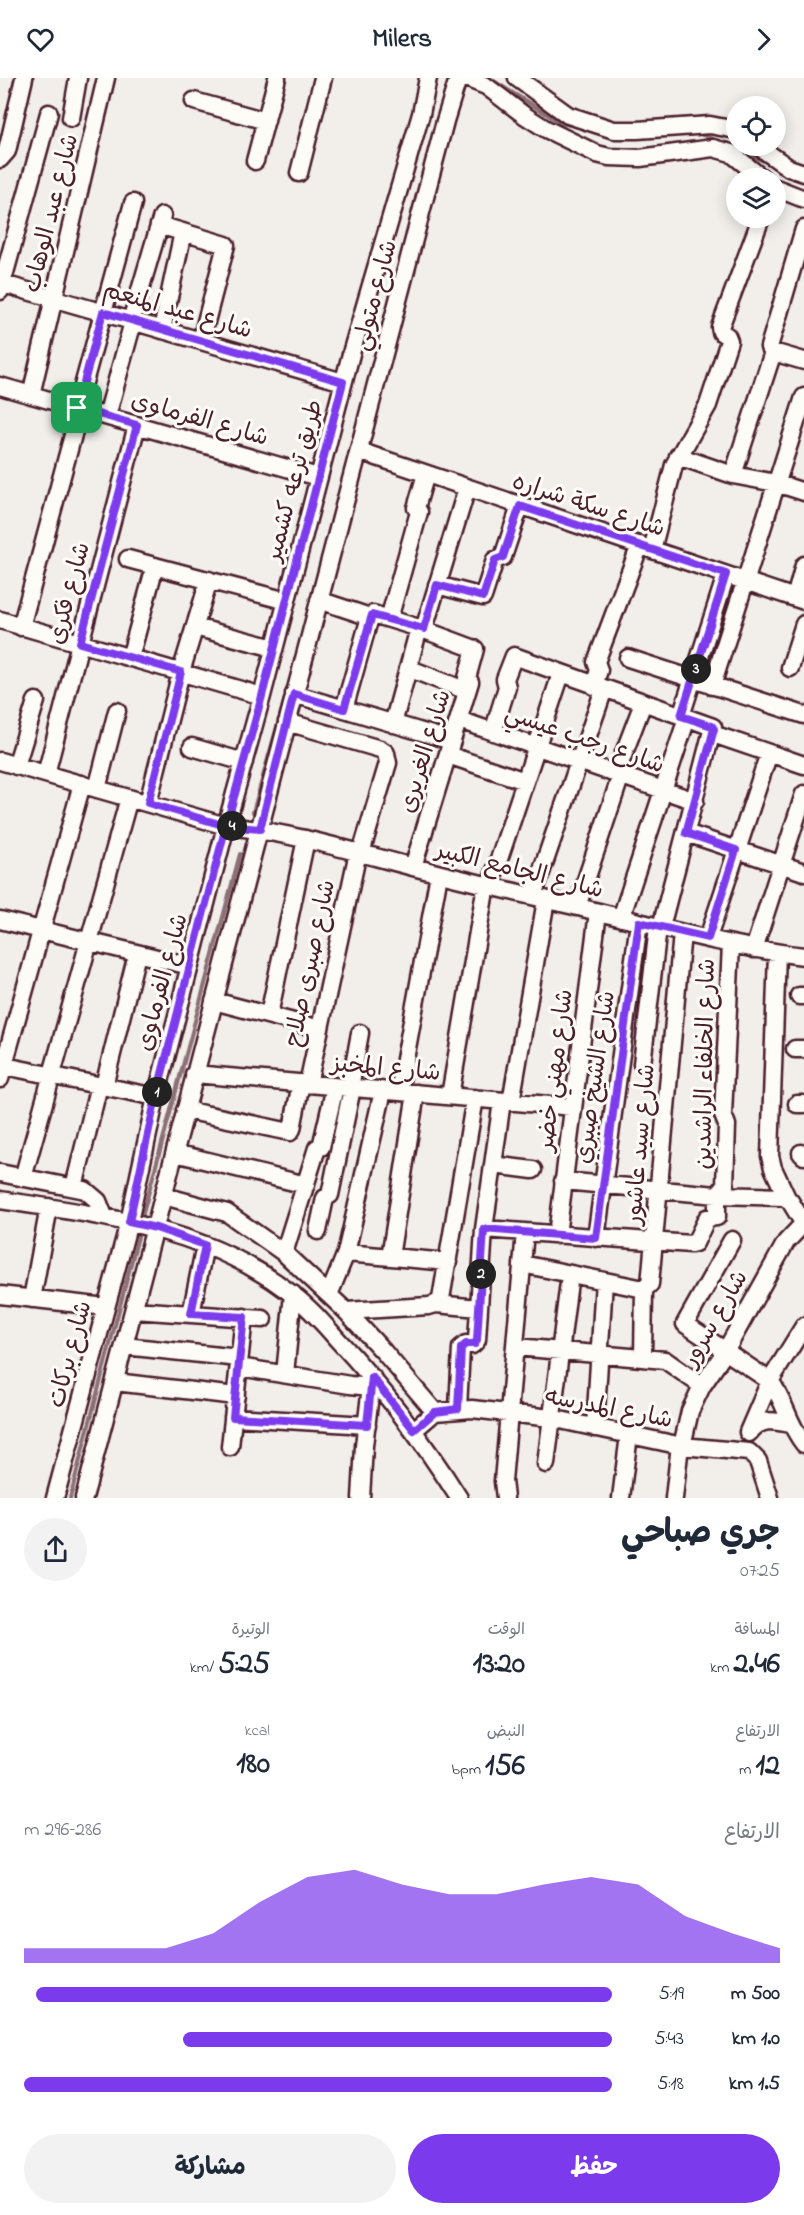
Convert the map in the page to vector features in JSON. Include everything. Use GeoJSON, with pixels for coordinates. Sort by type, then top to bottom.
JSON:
{"type":"FeatureCollection","features":[{"type":"Feature","properties":{"kind":"street"},"geometry":{"type":"LineString","coordinates":[[0,159],[7,151],[24,78]]}},
{"type":"Feature","properties":{"kind":"street"},"geometry":{"type":"LineString","coordinates":[[71,117],[78,78]]}},
{"type":"Feature","properties":{"kind":"street","name":"شارع عبد الوهاب"},"geometry":{"type":"LineString","coordinates":[[31,395],[106,78]]}},
{"type":"Feature","properties":{"kind":"street"},"geometry":{"type":"LineString","coordinates":[[255,161],[277,78]]}},
{"type":"Feature","properties":{"kind":"street"},"geometry":{"type":"LineString","coordinates":[[299,173],[323,78]]}},
{"type":"Feature","properties":{"kind":"street","name":"طريق ترعه كشمير"},"geometry":{"type":"LineString","coordinates":[[226,826],[343,382],[421,114],[428,78]]}},
{"type":"Feature","properties":{"kind":"street"},"geometry":{"type":"LineString","coordinates":[[465,78],[486,86],[546,129],[597,154],[609,157],[640,158],[714,148],[730,153],[749,168]]}},
{"type":"Feature","properties":{"kind":"street","name":"شارع متولي"},"geometry":{"type":"LineString","coordinates":[[84,1498],[445,121],[457,82],[465,78]]}},
{"type":"Feature","properties":{"kind":"street"},"geometry":{"type":"LineString","coordinates":[[517,78],[568,115],[614,130],[710,124],[726,128]]}},
{"type":"Feature","properties":{"kind":"street"},"geometry":{"type":"LineString","coordinates":[[194,101],[266,121]]}},
{"type":"Feature","properties":{"kind":"street"},"geometry":{"type":"LineString","coordinates":[[1,286],[49,113]]}},
{"type":"Feature","properties":{"kind":"street"},"geometry":{"type":"LineString","coordinates":[[421,114],[445,121]]}},
{"type":"Feature","properties":{"kind":"street"},"geometry":{"type":"LineString","coordinates":[[772,156],[789,168],[804,173]]}},
{"type":"Feature","properties":{"kind":"street"},"geometry":{"type":"LineString","coordinates":[[786,192],[804,199]]}},
{"type":"Feature","properties":{"kind":"street"},"geometry":{"type":"LineString","coordinates":[[21,627],[133,203]]}},
{"type":"Feature","properties":{"kind":"street"},"geometry":{"type":"LineString","coordinates":[[107,416],[160,221],[183,232],[226,245],[201,341]]}},
{"type":"Feature","properties":{"kind":"street"},"geometry":{"type":"LineString","coordinates":[[458,1409],[461,1348],[466,1344],[475,1344],[477,1340],[484,1229],[493,1165],[540,898],[599,688],[599,670],[596,662],[646,548],[678,456],[702,417],[713,392],[729,341],[727,336],[721,332],[720,327],[757,228]]}},
{"type":"Feature","properties":{"kind":"street"},"geometry":{"type":"LineString","coordinates":[[804,229],[769,345],[773,351],[804,361]]}},
{"type":"Feature","properties":{"kind":"street"},"geometry":{"type":"LineString","coordinates":[[162,330],[183,232]]}},
{"type":"Feature","properties":{"kind":"street","name":"شارع عبد المنعم"},"geometry":{"type":"LineString","coordinates":[[1,286],[103,312],[343,382]]}},
{"type":"Feature","properties":{"kind":"street"},"geometry":{"type":"LineString","coordinates":[[733,475],[773,351]]}},
{"type":"Feature","properties":{"kind":"street","name":"شارع الفرماوى"},"geometry":{"type":"LineString","coordinates":[[0,386],[318,477]]}},
{"type":"Feature","properties":{"kind":"street"},"geometry":{"type":"LineString","coordinates":[[712,686],[804,397]]}},
{"type":"Feature","properties":{"kind":"street","name":"شارع فكرى"},"geometry":{"type":"LineString","coordinates":[[46,774],[137,425]]}},
{"type":"Feature","properties":{"kind":"street","name":"شارع سكة شراره"},"geometry":{"type":"LineString","coordinates":[[358,451],[799,599]]}},
{"type":"Feature","properties":{"kind":"street"},"geometry":{"type":"LineString","coordinates":[[678,456],[733,475],[776,483],[804,492]]}},
{"type":"Feature","properties":{"kind":"street"},"geometry":{"type":"LineString","coordinates":[[389,619],[419,512],[416,508],[426,474]]}},
{"type":"Feature","properties":{"kind":"street"},"geometry":{"type":"LineString","coordinates":[[393,724],[408,668],[467,488]]}},
{"type":"Feature","properties":{"kind":"street"},"geometry":{"type":"LineString","coordinates":[[437,585],[483,597],[495,560],[503,557],[520,506]]}},
{"type":"Feature","properties":{"kind":"street"},"geometry":{"type":"LineString","coordinates":[[128,559],[287,601]]}},
{"type":"Feature","properties":{"kind":"street"},"geometry":{"type":"LineString","coordinates":[[799,599],[804,564]]}},
{"type":"Feature","properties":{"kind":"street"},"geometry":{"type":"LineString","coordinates":[[130,657],[155,566]]}},
{"type":"Feature","properties":{"kind":"street"},"geometry":{"type":"LineString","coordinates":[[621,918],[662,790],[693,679],[726,574]]}},
{"type":"Feature","properties":{"kind":"street"},"geometry":{"type":"LineString","coordinates":[[148,803],[181,672],[209,580]]}},
{"type":"Feature","properties":{"kind":"street"},"geometry":{"type":"LineString","coordinates":[[319,600],[370,617]]}},
{"type":"Feature","properties":{"kind":"street"},"geometry":{"type":"LineString","coordinates":[[344,709],[372,614],[421,628]]}},
{"type":"Feature","properties":{"kind":"street"},"geometry":{"type":"LineString","coordinates":[[0,620],[262,696]]}},
{"type":"Feature","properties":{"kind":"street"},"geometry":{"type":"LineString","coordinates":[[790,668],[804,624]]}},
{"type":"Feature","properties":{"kind":"street"},"geometry":{"type":"LineString","coordinates":[[195,627],[274,648]]}},
{"type":"Feature","properties":{"kind":"street","name":"شارع الغريرى"},"geometry":{"type":"LineString","coordinates":[[413,867],[470,682],[467,678],[475,650],[421,628]]}},
{"type":"Feature","properties":{"kind":"street"},"geometry":{"type":"LineString","coordinates":[[494,732],[507,687],[505,679],[514,656],[599,688],[712,726],[714,729],[660,927],[642,1064]]}},
{"type":"Feature","properties":{"kind":"street"},"geometry":{"type":"LineString","coordinates":[[628,658],[804,715]]}},
{"type":"Feature","properties":{"kind":"street"},"geometry":{"type":"LineString","coordinates":[[408,668],[467,691]]}},
{"type":"Feature","properties":{"kind":"street"},"geometry":{"type":"LineString","coordinates":[[450,1096],[488,885],[561,674]]}},
{"type":"Feature","properties":{"kind":"street"},"geometry":{"type":"LineString","coordinates":[[294,694],[393,724],[525,782]]}},
{"type":"Feature","properties":{"kind":"street"},"geometry":{"type":"LineString","coordinates":[[4,762],[36,701]]}},
{"type":"Feature","properties":{"kind":"street"},"geometry":{"type":"LineString","coordinates":[[577,907],[643,703]]}},
{"type":"Feature","properties":{"kind":"street"},"geometry":{"type":"LineString","coordinates":[[117,711],[40,930],[1,1070],[51,1076],[156,1097]]}},
{"type":"Feature","properties":{"kind":"street","name":"شارع رجب عيسي"},"geometry":{"type":"LineString","coordinates":[[459,720],[695,801]]}},
{"type":"Feature","properties":{"kind":"street","name":"شارع صبرى صلاح"},"geometry":{"type":"LineString","coordinates":[[185,1110],[290,1132],[320,1029],[359,853],[388,764],[388,756],[380,749],[287,722]]}},
{"type":"Feature","properties":{"kind":"street"},"geometry":{"type":"LineString","coordinates":[[713,734],[804,765]]}},
{"type":"Feature","properties":{"kind":"street"},"geometry":{"type":"LineString","coordinates":[[192,747],[244,762]]}},
{"type":"Feature","properties":{"kind":"street"},"geometry":{"type":"LineString","coordinates":[[708,938],[769,753]]}},
{"type":"Feature","properties":{"kind":"street","name":"شارع الجامع الكبير"},"geometry":{"type":"LineString","coordinates":[[4,762],[226,826],[260,829],[306,839],[682,933],[754,949],[804,956]]}},
{"type":"Feature","properties":{"kind":"street"},"geometry":{"type":"LineString","coordinates":[[754,949],[804,794]]}},
{"type":"Feature","properties":{"kind":"street"},"geometry":{"type":"LineString","coordinates":[[23,1178],[87,941],[129,798]]}},
{"type":"Feature","properties":{"kind":"street","name":"شارع الفرماوى"},"geometry":{"type":"LineString","coordinates":[[129,1222],[156,1097],[226,826]]}},
{"type":"Feature","properties":{"kind":"street"},"geometry":{"type":"LineString","coordinates":[[686,833],[804,872]]}},
{"type":"Feature","properties":{"kind":"street"},"geometry":{"type":"LineString","coordinates":[[269,1016],[306,839]]}},
{"type":"Feature","properties":{"kind":"street"},"geometry":{"type":"LineString","coordinates":[[329,1295],[346,1253],[391,1091],[440,874]]}},
{"type":"Feature","properties":{"kind":"street","name":"شارع مهني خضر"},"geometry":{"type":"LineString","coordinates":[[557,1235],[598,912]]}},
{"type":"Feature","properties":{"kind":"street"},"geometry":{"type":"LineString","coordinates":[[0,920],[190,966]]}},
{"type":"Feature","properties":{"kind":"street","name":"شارع الشيخ صبري"},"geometry":{"type":"LineString","coordinates":[[596,1238],[639,922]]}},
{"type":"Feature","properties":{"kind":"street","name":"شارع سيد عاشور"},"geometry":{"type":"LineString","coordinates":[[644,1357],[644,1289],[650,1284],[682,933]]}},
{"type":"Feature","properties":{"kind":"street","name":"شارع الخلفاء الراشدين"},"geometry":{"type":"LineString","coordinates":[[654,1242],[693,1244],[707,1218],[716,1218],[717,1195],[725,1186],[727,1125],[723,1115],[731,944]]}},
{"type":"Feature","properties":{"kind":"street"},"geometry":{"type":"LineString","coordinates":[[777,952],[770,1156],[787,1198],[804,1223]]}},
{"type":"Feature","properties":{"kind":"street"},"geometry":{"type":"LineString","coordinates":[[74,1187],[137,954]]}},
{"type":"Feature","properties":{"kind":"street"},"geometry":{"type":"LineString","coordinates":[[214,1001],[320,1029]]}},
{"type":"Feature","properties":{"kind":"street"},"geometry":{"type":"LineString","coordinates":[[318,1232],[325,1198],[330,1195],[346,1087],[360,1033]]}},
{"type":"Feature","properties":{"kind":"street","name":"شارع المخبز"},"geometry":{"type":"LineString","coordinates":[[194,1074],[573,1107]]}},
{"type":"Feature","properties":{"kind":"street"},"geometry":{"type":"LineString","coordinates":[[284,1253],[317,1148],[321,1147],[346,1087]]}},
{"type":"Feature","properties":{"kind":"street"},"geometry":{"type":"LineString","coordinates":[[390,1257],[416,1093]]}},
{"type":"Feature","properties":{"kind":"street"},"geometry":{"type":"LineString","coordinates":[[436,1304],[442,1296],[475,1098]]}},
{"type":"Feature","properties":{"kind":"street"},"geometry":{"type":"LineString","coordinates":[[175,1153],[306,1185]]}},
{"type":"Feature","properties":{"kind":"street"},"geometry":{"type":"LineString","coordinates":[[493,1165],[533,1170]]}},
{"type":"Feature","properties":{"kind":"street"},"geometry":{"type":"LineString","coordinates":[[0,1173],[74,1187],[92,1195],[98,1201],[104,1216]]}},
{"type":"Feature","properties":{"kind":"street"},"geometry":{"type":"LineString","coordinates":[[563,1181],[717,1195],[787,1198]]}},
{"type":"Feature","properties":{"kind":"street"},"geometry":{"type":"LineString","coordinates":[[164,1196],[227,1213],[284,1253],[329,1295],[383,1351],[435,1412],[414,1430]]}},
{"type":"Feature","properties":{"kind":"street"},"geometry":{"type":"LineString","coordinates":[[0,1200],[104,1216],[156,1228],[205,1245],[250,1267],[293,1294],[318,1318],[414,1430],[459,1498]]}},
{"type":"Feature","properties":{"kind":"street"},"geometry":{"type":"LineString","coordinates":[[32,1299],[49,1207]]}},
{"type":"Feature","properties":{"kind":"street","name":"شارع بركات"},"geometry":{"type":"LineString","coordinates":[[55,1498],[129,1222]]}},
{"type":"Feature","properties":{"kind":"street","name":"شارع سرور"},"geometry":{"type":"LineString","coordinates":[[674,1498],[681,1446],[690,1411],[702,1386],[724,1352],[786,1242],[804,1223]]}},
{"type":"Feature","properties":{"kind":"street"},"geometry":{"type":"LineString","coordinates":[[484,1229],[654,1242]]}},
{"type":"Feature","properties":{"kind":"street"},"geometry":{"type":"LineString","coordinates":[[505,1498],[503,1481],[525,1232]]}},
{"type":"Feature","properties":{"kind":"street"},"geometry":{"type":"LineString","coordinates":[[732,1240],[685,1324],[770,1381],[795,1422],[804,1444]]}},
{"type":"Feature","properties":{"kind":"street"},"geometry":{"type":"LineString","coordinates":[[191,1314],[205,1245]]}},
{"type":"Feature","properties":{"kind":"street"},"geometry":{"type":"LineString","coordinates":[[346,1253],[448,1262]]}},
{"type":"Feature","properties":{"kind":"street"},"geometry":{"type":"LineString","coordinates":[[522,1264],[644,1289]]}},
{"type":"Feature","properties":{"kind":"street"},"geometry":{"type":"LineString","coordinates":[[546,1464],[570,1274]]}},
{"type":"Feature","properties":{"kind":"street"},"geometry":{"type":"LineString","coordinates":[[596,1428],[604,1281]]}},
{"type":"Feature","properties":{"kind":"street"},"geometry":{"type":"LineString","coordinates":[[285,1374],[293,1294]]}},
{"type":"Feature","properties":{"kind":"street"},"geometry":{"type":"LineString","coordinates":[[0,1295],[106,1307]]}},
{"type":"Feature","properties":{"kind":"street"},"geometry":{"type":"LineString","coordinates":[[346,1311],[436,1304],[479,1308]]}},
{"type":"Feature","properties":{"kind":"street"},"geometry":{"type":"LineString","coordinates":[[134,1310],[263,1318]]}},
{"type":"Feature","properties":{"kind":"street"},"geometry":{"type":"LineString","coordinates":[[230,1447],[244,1317]]}},
{"type":"Feature","properties":{"kind":"street"},"geometry":{"type":"LineString","coordinates":[[770,1498],[758,1461],[753,1454],[748,1432],[770,1381],[804,1326]]}},
{"type":"Feature","properties":{"kind":"street"},"geometry":{"type":"LineString","coordinates":[[124,1346],[239,1362],[285,1374],[350,1385],[372,1382]]}},
{"type":"Feature","properties":{"kind":"street"},"geometry":{"type":"LineString","coordinates":[[516,1347],[665,1360],[702,1386]]}},
{"type":"Feature","properties":{"kind":"street"},"geometry":{"type":"LineString","coordinates":[[115,1382],[236,1396]]}},
{"type":"Feature","properties":{"kind":"street"},"geometry":{"type":"LineString","coordinates":[[361,1498],[364,1446],[372,1382]]}},
{"type":"Feature","properties":{"kind":"street","name":"شارع المدرسه"},"geometry":{"type":"LineString","coordinates":[[435,1412],[458,1409],[551,1418],[681,1446],[744,1451],[753,1454]]}},
{"type":"Feature","properties":{"kind":"street"},"geometry":{"type":"LineString","coordinates":[[233,1417],[367,1425]]}},
{"type":"Feature","properties":{"kind":"street"},"geometry":{"type":"LineString","coordinates":[[748,1432],[764,1420],[795,1422]]}},
{"type":"Feature","properties":{"kind":"street"},"geometry":{"type":"LineString","coordinates":[[621,1498],[629,1435]]}},
{"type":"Feature","properties":{"kind":"waterway"},"geometry":{"type":"LineString","coordinates":[[489,78],[561,123],[583,128]]}},
{"type":"Feature","properties":{"kind":"waterway"},"geometry":{"type":"LineString","coordinates":[[697,133],[721,142]]}},
{"type":"Feature","properties":{"kind":"waterway"},"geometry":{"type":"LineString","coordinates":[[753,156],[770,164]]}},
{"type":"Feature","properties":{"kind":"waterway"},"geometry":{"type":"LineString","coordinates":[[253,812],[290,680]]}},
{"type":"Feature","properties":{"kind":"waterway"},"geometry":{"type":"LineString","coordinates":[[141,1221],[240,854]]}},
{"type":"Feature","properties":{"kind":"waterway"},"geometry":{"type":"LineString","coordinates":[[70,1498],[140,1229]]}},
{"type":"Feature","properties":{"kind":"route"},"geometry":{"type":"LineString","coordinates":[[77,408],[103,312],[343,382],[226,826],[260,829],[294,694],[344,709],[372,614],[424,629],[437,585],[483,597],[495,560],[503,557],[520,506],[726,574],[681,716],[712,726],[714,729],[686,833],[736,850],[708,938],[639,922],[596,1238],[484,1229],[477,1340],[475,1344],[466,1344],[461,1348],[458,1409],[435,1412],[414,1430],[372,1377],[367,1425],[233,1417],[244,1317],[191,1314],[205,1245],[156,1228],[129,1222],[156,1097],[226,826],[148,803],[181,672],[80,643],[137,425],[77,408]]}}]}
